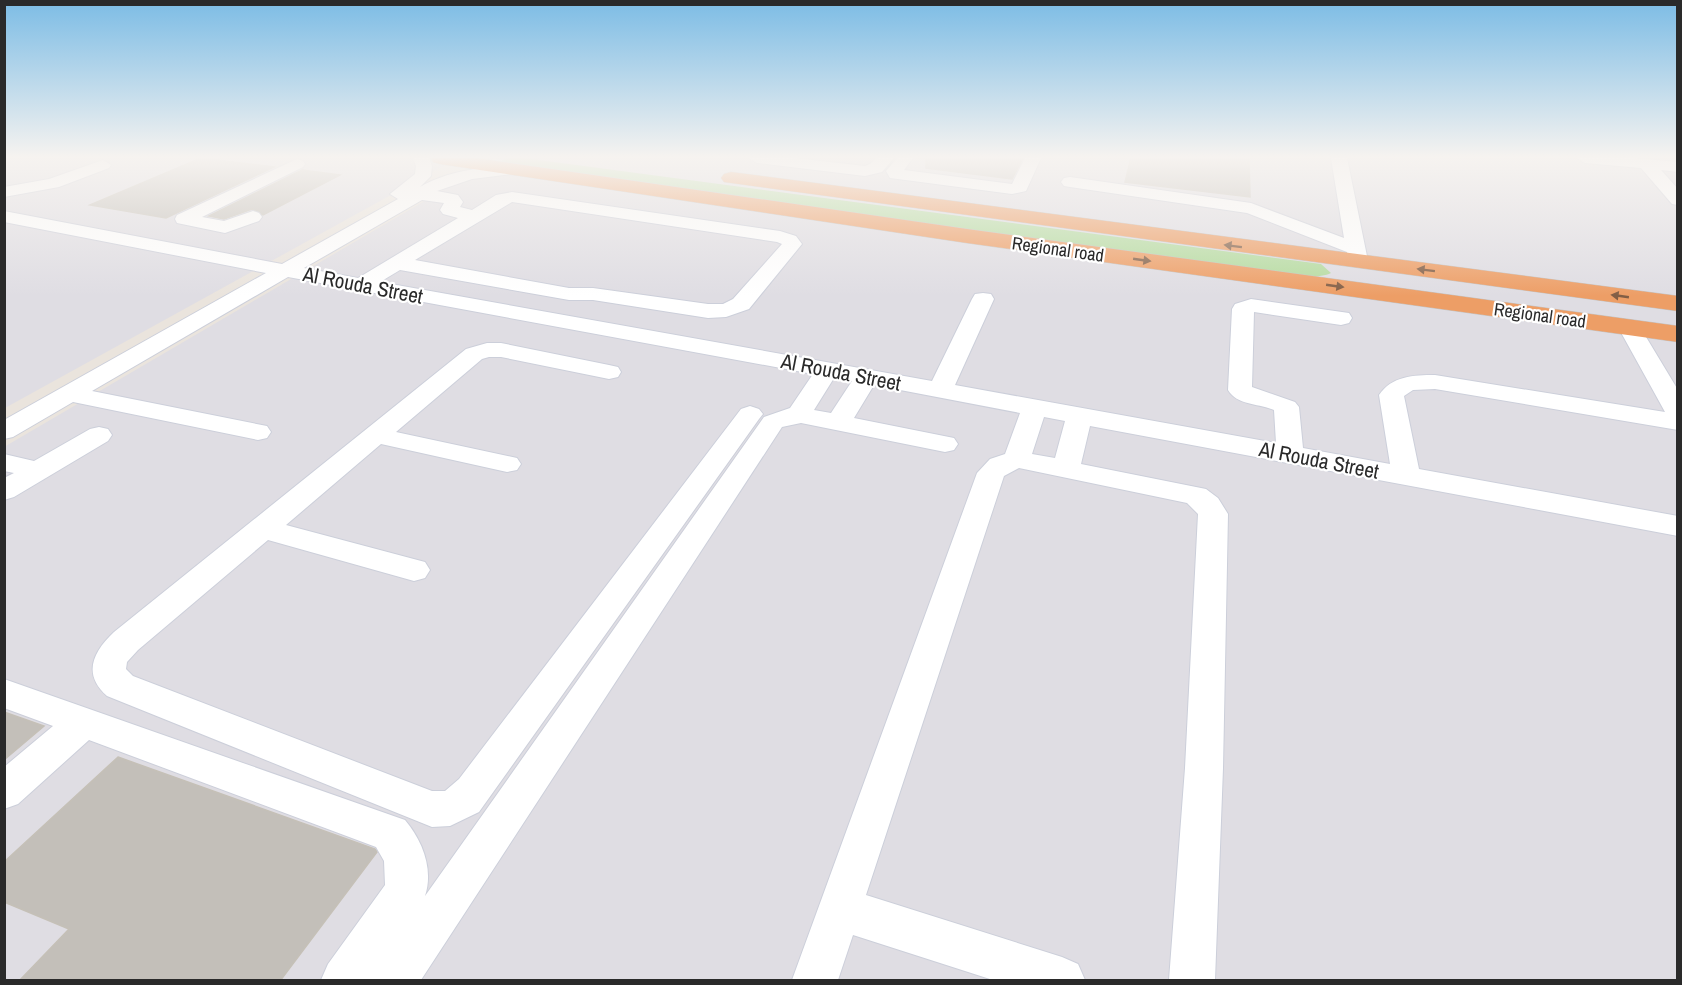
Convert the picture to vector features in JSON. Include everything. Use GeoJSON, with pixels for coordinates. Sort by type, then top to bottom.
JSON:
{"type":"FeatureCollection","features":[{"type":"Feature","properties":{"kind":"highway","name":"Regional road"},"geometry":{"type":"LineString","coordinates":[[751,204],[1677,334]]}},
{"type":"Feature","properties":{"kind":"highway"},"geometry":{"type":"LineString","coordinates":[[893,225],[912,215],[909,204]]}},
{"type":"Feature","properties":{"kind":"highway","name":"Regional road"},"geometry":{"type":"LineString","coordinates":[[915,204],[975,213],[1357,255],[1677,304]]}},
{"type":"Feature","properties":{"kind":"highway"},"geometry":{"type":"LineString","coordinates":[[968,236],[964,222],[975,213]]}},
{"type":"Feature","properties":{"kind":"street"},"geometry":{"type":"LineString","coordinates":[[215,204],[184,219],[225,227],[253,217]]}},
{"type":"Feature","properties":{"kind":"street"},"geometry":{"type":"LineString","coordinates":[[4,431],[279,269],[382,204]]}},
{"type":"Feature","properties":{"kind":"street"},"geometry":{"type":"LineString","coordinates":[[4,417],[401,204]]}},
{"type":"Feature","properties":{"kind":"street"},"geometry":{"type":"LineString","coordinates":[[453,204],[449,210],[475,216]]}},
{"type":"Feature","properties":{"kind":"street"},"geometry":{"type":"LineString","coordinates":[[361,285],[495,204]]}},
{"type":"Feature","properties":{"kind":"street"},"geometry":{"type":"LineString","coordinates":[[396,263],[570,294],[593,294],[720,311],[741,304],[792,244],[789,240],[780,237],[562,204]]}},
{"type":"Feature","properties":{"kind":"street"},"geometry":{"type":"LineString","coordinates":[[1223,204],[1251,208],[1275,215],[1357,255]]}},
{"type":"Feature","properties":{"kind":"street"},"geometry":{"type":"LineString","coordinates":[[1348,204],[1357,255]]}},
{"type":"Feature","properties":{"kind":"street","name":"Al Rouda Street"},"geometry":{"type":"LineString","coordinates":[[4,216],[361,285],[1677,526]]}},
{"type":"Feature","properties":{"kind":"street"},"geometry":{"type":"LineString","coordinates":[[146,243],[193,222]]}},
{"type":"Feature","properties":{"kind":"street"},"geometry":{"type":"LineString","coordinates":[[940,390],[983,299]]}},
{"type":"Feature","properties":{"kind":"street"},"geometry":{"type":"LineString","coordinates":[[1290,454],[1286,407],[1277,402],[1250,397],[1240,390],[1243,309],[1251,305],[1341,318]]}},
{"type":"Feature","properties":{"kind":"street"},"geometry":{"type":"LineString","coordinates":[[492,350],[534,316]]}},
{"type":"Feature","properties":{"kind":"street"},"geometry":{"type":"LineString","coordinates":[[557,362],[594,327]]}},
{"type":"Feature","properties":{"kind":"street"},"geometry":{"type":"LineString","coordinates":[[1629,327],[1677,412]]}},
{"type":"Feature","properties":{"kind":"street"},"geometry":{"type":"LineString","coordinates":[[609,372],[492,350],[480,352],[469,358],[118,649],[109,664],[112,681],[131,691],[432,809],[450,808],[459,804],[473,791],[750,414]]}},
{"type":"Feature","properties":{"kind":"street"},"geometry":{"type":"LineString","coordinates":[[798,415],[828,369]]}},
{"type":"Feature","properties":{"kind":"street"},"geometry":{"type":"LineString","coordinates":[[838,422],[867,376]]}},
{"type":"Feature","properties":{"kind":"street"},"geometry":{"type":"LineString","coordinates":[[1406,476],[1391,395],[1398,387],[1412,383],[1435,382],[1677,422]]}},
{"type":"Feature","properties":{"kind":"street"},"geometry":{"type":"LineString","coordinates":[[69,394],[258,432]]}},
{"type":"Feature","properties":{"kind":"street"},"geometry":{"type":"LineString","coordinates":[[1017,459],[1035,407]]}},
{"type":"Feature","properties":{"kind":"street"},"geometry":{"type":"LineString","coordinates":[[393,981],[768,427],[779,419],[798,415],[945,444]]}},
{"type":"Feature","properties":{"kind":"street"},"geometry":{"type":"LineString","coordinates":[[1066,470],[1079,416]]}},
{"type":"Feature","properties":{"kind":"street"},"geometry":{"type":"LineString","coordinates":[[6,481],[39,471],[99,435]]}},
{"type":"Feature","properties":{"kind":"street"},"geometry":{"type":"LineString","coordinates":[[375,435],[507,465]]}},
{"type":"Feature","properties":{"kind":"street"},"geometry":{"type":"LineString","coordinates":[[815,981],[991,473],[1000,465],[1017,459],[1196,496],[1208,505],[1213,514],[1204,768],[1192,981]]}},
{"type":"Feature","properties":{"kind":"street"},"geometry":{"type":"LineString","coordinates":[[262,528],[414,570]]}},
{"type":"Feature","properties":{"kind":"street"},"geometry":{"type":"LineString","coordinates":[[4,693],[390,833],[399,843],[405,855],[408,879],[405,893],[344,981]]}},
{"type":"Feature","properties":{"kind":"street"},"geometry":{"type":"LineString","coordinates":[[4,792],[84,722]]}},
{"type":"Feature","properties":{"kind":"street"},"geometry":{"type":"LineString","coordinates":[[840,909],[1062,981]]}},
{"type":"Feature","properties":{"kind":"shaded area"},"geometry":{"type":"Polygon","coordinates":[[[5,204],[375,204],[5,408],[5,204]]]}},
{"type":"Feature","properties":{"kind":"shaded area"},"geometry":{"type":"Polygon","coordinates":[[[419,204],[1677,204],[1677,980],[5,980],[4,447],[419,204]]]}},
{"type":"Feature","properties":{"kind":"green space"},"geometry":{"type":"Polygon","coordinates":[[[790,204],[870,204],[1321,264],[1331,273],[1311,277],[790,204]]]}},
{"type":"Feature","properties":{"kind":"building"},"geometry":{"type":"Polygon","coordinates":[[[92,204],[196,204],[166,218],[90,205],[92,204]]]}},
{"type":"Feature","properties":{"kind":"building"},"geometry":{"type":"Polygon","coordinates":[[[233,204],[284,204],[263,215],[252,209],[224,219],[209,216],[233,204]]]}},
{"type":"Feature","properties":{"kind":"building"},"geometry":{"type":"Polygon","coordinates":[[[4,712],[44,726],[4,760],[4,712]]]}},
{"type":"Feature","properties":{"kind":"building"},"geometry":{"type":"Polygon","coordinates":[[[118,757],[375,849],[377,852],[280,981],[19,981],[69,929],[4,902],[4,862],[118,757]]]}}]}
